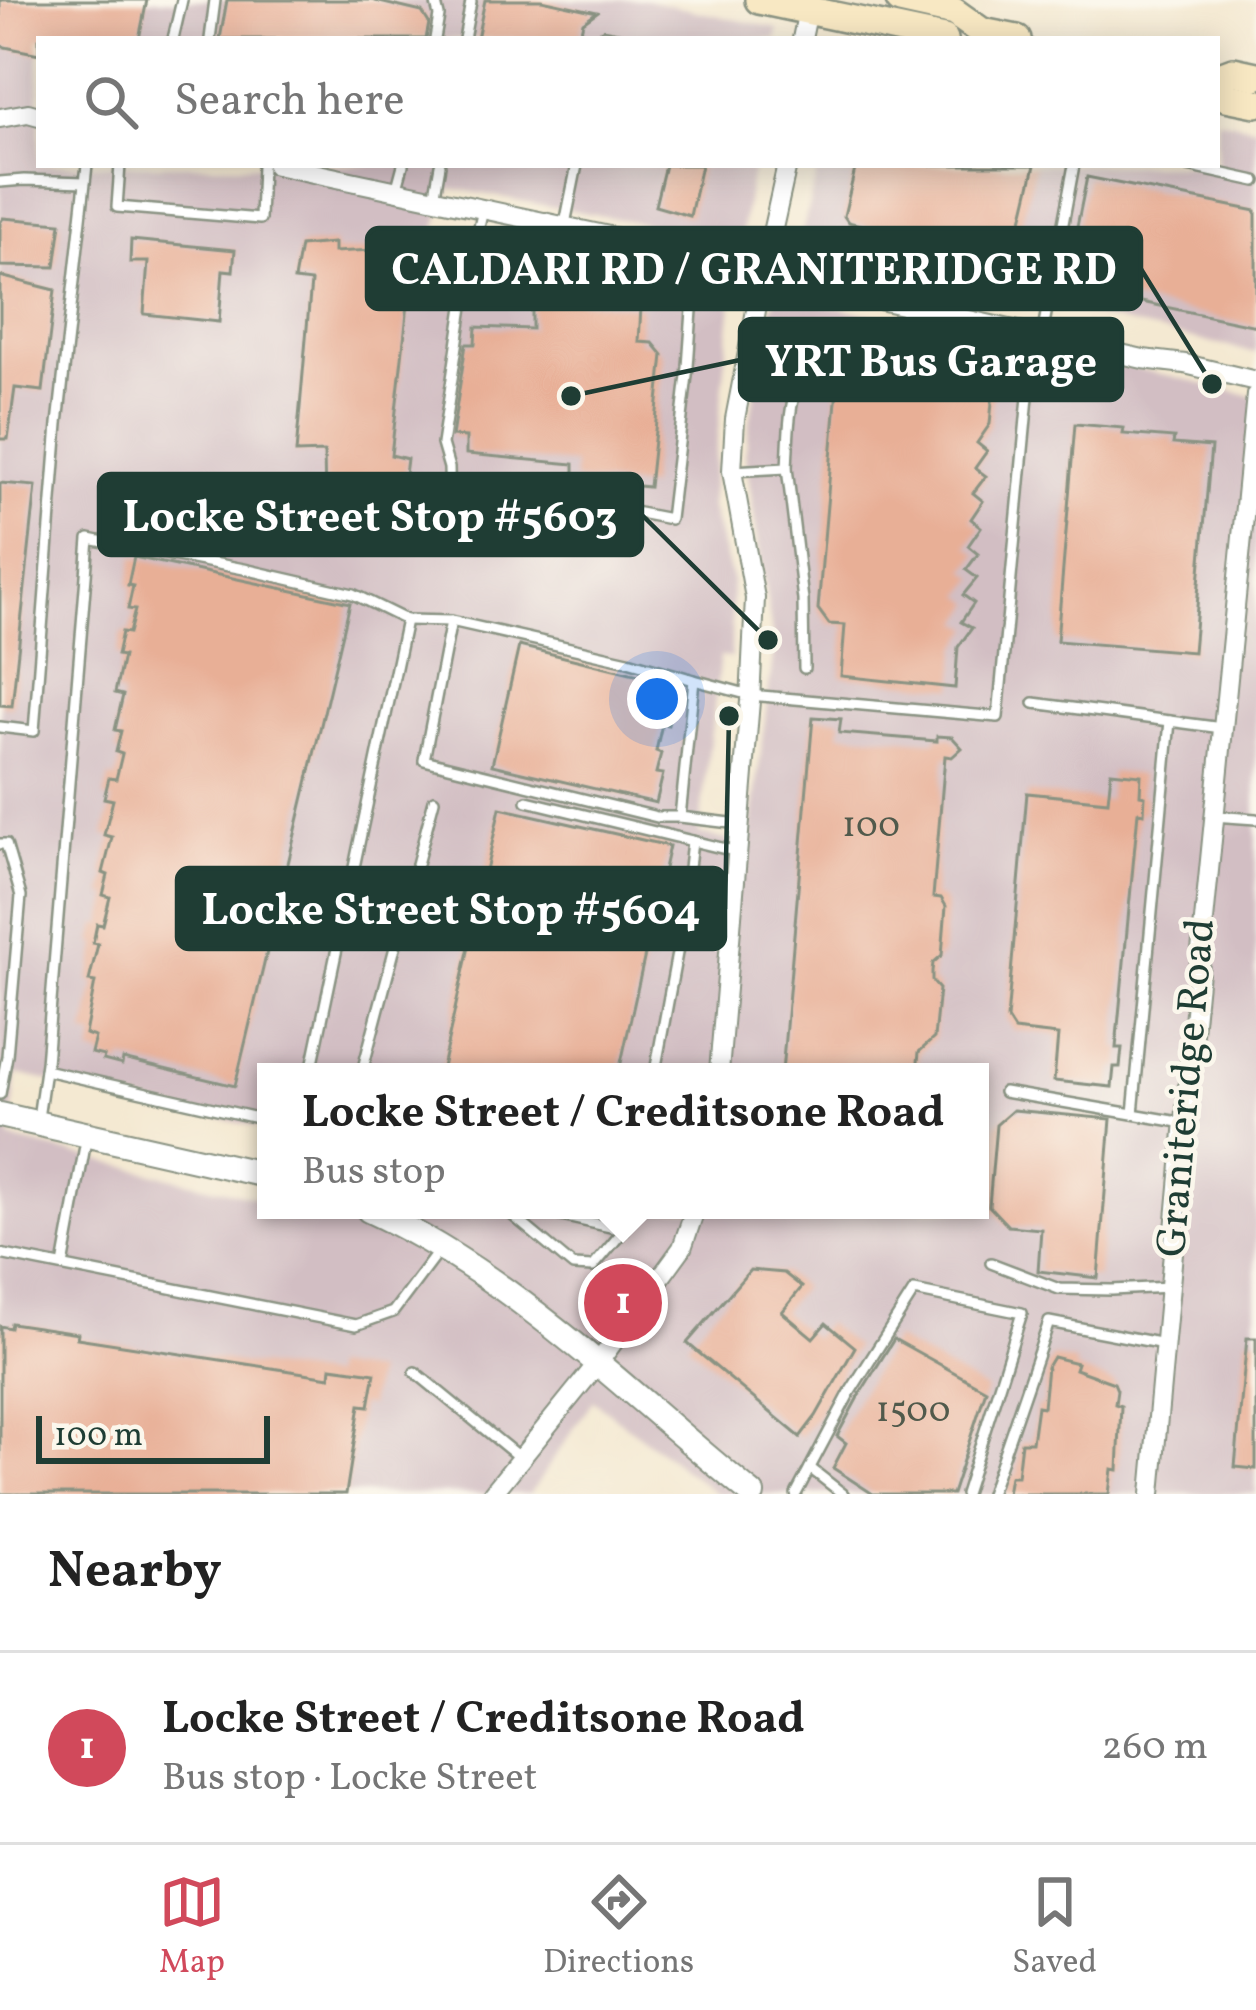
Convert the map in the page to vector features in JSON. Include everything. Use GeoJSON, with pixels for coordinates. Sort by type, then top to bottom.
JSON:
{"type":"FeatureCollection","features":[{"type":"Feature","properties":{"kind":"main road"},"geometry":{"type":"LineString","coordinates":[[759,0],[932,36]]}},
{"type":"Feature","properties":{"kind":"main road"},"geometry":{"type":"LineString","coordinates":[[900,0],[954,12],[982,32]]}},
{"type":"Feature","properties":{"kind":"main road"},"geometry":{"type":"LineString","coordinates":[[961,36],[982,32],[1002,36]]}},
{"type":"Feature","properties":{"kind":"main road"},"geometry":{"type":"LineString","coordinates":[[1220,76],[1233,71],[1256,76]]}},
{"type":"Feature","properties":{"kind":"main road"},"geometry":{"type":"LineString","coordinates":[[1220,90],[1226,97],[1256,103]]}},
{"type":"Feature","properties":{"kind":"street"},"geometry":{"type":"LineString","coordinates":[[0,118],[36,115]]}},
{"type":"Feature","properties":{"kind":"street"},"geometry":{"type":"LineString","coordinates":[[290,168],[1256,381]]}},
{"type":"Feature","properties":{"kind":"street"},"geometry":{"type":"LineString","coordinates":[[720,1063],[755,598],[732,471],[735,419],[786,168]]}},
{"type":"Feature","properties":{"kind":"street","name":"Graniteridge Road"},"geometry":{"type":"LineString","coordinates":[[1150,1494],[1256,395]]}},
{"type":"Feature","properties":{"kind":"street"},"geometry":{"type":"LineString","coordinates":[[0,1115],[257,1173]]}},
{"type":"Feature","properties":{"kind":"street"},"geometry":{"type":"LineString","coordinates":[[389,1219],[488,1276],[548,1320],[752,1494]]}},
{"type":"Feature","properties":{"kind":"street"},"geometry":{"type":"LineString","coordinates":[[492,1494],[598,1364],[682,1248],[692,1219]]}},
{"type":"Feature","properties":{"kind":"lane"},"geometry":{"type":"LineString","coordinates":[[174,36],[182,0]]}},
{"type":"Feature","properties":{"kind":"lane"},"geometry":{"type":"LineString","coordinates":[[210,36],[215,0]]}},
{"type":"Feature","properties":{"kind":"lane"},"geometry":{"type":"LineString","coordinates":[[435,0],[439,16],[435,36]]}},
{"type":"Feature","properties":{"kind":"lane"},"geometry":{"type":"LineString","coordinates":[[465,36],[471,2]]}},
{"type":"Feature","properties":{"kind":"lane"},"geometry":{"type":"LineString","coordinates":[[0,727],[34,730],[58,424],[87,168]]}},
{"type":"Feature","properties":{"kind":"lane"},"geometry":{"type":"LineString","coordinates":[[120,168],[117,207],[260,220],[262,168]]}},
{"type":"Feature","properties":{"kind":"lane"},"geometry":{"type":"LineString","coordinates":[[396,191],[402,168]]}},
{"type":"Feature","properties":{"kind":"lane"},"geometry":{"type":"LineString","coordinates":[[434,199],[439,168]]}},
{"type":"Feature","properties":{"kind":"lane"},"geometry":{"type":"LineString","coordinates":[[565,226],[576,168]]}},
{"type":"Feature","properties":{"kind":"lane"},"geometry":{"type":"LineString","coordinates":[[38,1124],[89,539],[353,594],[406,620],[451,621],[628,661],[750,695],[998,718],[1038,334],[1073,168]]}},
{"type":"Feature","properties":{"kind":"lane"},"geometry":{"type":"LineString","coordinates":[[1196,168],[1256,182]]}},
{"type":"Feature","properties":{"kind":"lane"},"geometry":{"type":"LineString","coordinates":[[0,182],[86,182]]}},
{"type":"Feature","properties":{"kind":"lane"},"geometry":{"type":"LineString","coordinates":[[483,209],[468,274],[442,444],[449,468],[450,509],[484,510],[514,489],[670,519],[696,254]]}},
{"type":"Feature","properties":{"kind":"lane"},"geometry":{"type":"LineString","coordinates":[[804,668],[803,600],[787,468],[792,393],[813,361],[826,352],[855,350],[911,360]]}},
{"type":"Feature","properties":{"kind":"lane"},"geometry":{"type":"LineString","coordinates":[[732,471],[787,468]]}},
{"type":"Feature","properties":{"kind":"lane"},"geometry":{"type":"LineString","coordinates":[[313,1063],[406,620]]}},
{"type":"Feature","properties":{"kind":"lane"},"geometry":{"type":"LineString","coordinates":[[451,621],[424,760],[657,818],[740,824]]}},
{"type":"Feature","properties":{"kind":"lane"},"geometry":{"type":"LineString","coordinates":[[680,817],[694,680]]}},
{"type":"Feature","properties":{"kind":"lane"},"geometry":{"type":"LineString","coordinates":[[1034,703],[1222,728]]}},
{"type":"Feature","properties":{"kind":"lane"},"geometry":{"type":"LineString","coordinates":[[1133,1114],[1171,721]]}},
{"type":"Feature","properties":{"kind":"lane"},"geometry":{"type":"LineString","coordinates":[[364,1063],[434,800]]}},
{"type":"Feature","properties":{"kind":"lane"},"geometry":{"type":"LineString","coordinates":[[527,801],[738,852]]}},
{"type":"Feature","properties":{"kind":"lane"},"geometry":{"type":"LineString","coordinates":[[1214,816],[1256,819]]}},
{"type":"Feature","properties":{"kind":"lane"},"geometry":{"type":"LineString","coordinates":[[658,1063],[692,841]]}},
{"type":"Feature","properties":{"kind":"lane"},"geometry":{"type":"LineString","coordinates":[[0,844],[6,844],[21,896],[0,1094]]}},
{"type":"Feature","properties":{"kind":"lane"},"geometry":{"type":"LineString","coordinates":[[45,1070],[257,1118]]}},
{"type":"Feature","properties":{"kind":"lane"},"geometry":{"type":"LineString","coordinates":[[1004,1092],[1185,1123]]}},
{"type":"Feature","properties":{"kind":"lane"},"geometry":{"type":"LineString","coordinates":[[63,1266],[88,1135]]}},
{"type":"Feature","properties":{"kind":"lane"},"geometry":{"type":"LineString","coordinates":[[517,1219],[573,1266],[593,1268],[624,1230],[627,1219]]}},
{"type":"Feature","properties":{"kind":"lane"},"geometry":{"type":"LineString","coordinates":[[575,1219],[624,1230]]}},
{"type":"Feature","properties":{"kind":"lane"},"geometry":{"type":"LineString","coordinates":[[0,1254],[356,1325],[393,1312],[441,1248]]}},
{"type":"Feature","properties":{"kind":"lane"},"geometry":{"type":"LineString","coordinates":[[991,1263],[1059,1289],[1169,1287]]}},
{"type":"Feature","properties":{"kind":"lane"},"geometry":{"type":"LineString","coordinates":[[796,1494],[850,1392],[914,1292],[1022,1312],[965,1494]]}},
{"type":"Feature","properties":{"kind":"lane"},"geometry":{"type":"LineString","coordinates":[[990,1494],[1048,1322],[1164,1345]]}},
{"type":"Feature","properties":{"kind":"lane"},"geometry":{"type":"LineString","coordinates":[[415,1372],[520,1458]]}},
{"type":"Feature","properties":{"kind":"lane"},"geometry":{"type":"LineString","coordinates":[[810,1468],[843,1494]]}},
{"type":"Feature","properties":{"kind":"shaded area"},"geometry":{"type":"Polygon","coordinates":[[[0,0],[646,0],[778,29],[777,36],[36,36],[36,168],[752,168],[740,241],[451,188],[434,233],[734,285],[710,505],[732,581],[731,658],[720,657],[699,834],[749,845],[774,648],[745,454],[765,325],[777,295],[1256,397],[1256,1494],[717,1494],[593,1400],[530,1494],[0,1494],[0,0]]]}},
{"type":"Feature","properties":{"kind":"shaded area"},"geometry":{"type":"Polygon","coordinates":[[[1220,120],[1256,127],[1256,353],[798,249],[818,168],[1220,168],[1220,120]]]}},
{"type":"Feature","properties":{"kind":"building"},"geometry":{"type":"Polygon","coordinates":[[[0,0],[147,0],[140,36],[36,36],[36,53],[0,46],[0,0]]]}},
{"type":"Feature","properties":{"kind":"building"},"geometry":{"type":"Polygon","coordinates":[[[227,0],[371,0],[422,12],[429,23],[427,36],[221,36],[227,0]]]}},
{"type":"Feature","properties":{"kind":"building"},"geometry":{"type":"Polygon","coordinates":[[[485,0],[542,0],[597,12],[583,22],[580,36],[478,36],[485,0]]]}},
{"type":"Feature","properties":{"kind":"building"},"geometry":{"type":"Polygon","coordinates":[[[664,168],[700,168],[690,216],[655,206],[664,168]]]}},
{"type":"Feature","properties":{"kind":"building"},"geometry":{"type":"Polygon","coordinates":[[[855,168],[1034,168],[1014,254],[895,227],[894,233],[848,222],[844,216],[855,168]]]}},
{"type":"Feature","properties":{"kind":"building"},"geometry":{"type":"Polygon","coordinates":[[[1087,177],[1256,211],[1256,326],[1065,286],[1087,177]]]}},
{"type":"Feature","properties":{"kind":"building"},"geometry":{"type":"Polygon","coordinates":[[[3,218],[61,223],[55,267],[0,266],[3,218]]]}},
{"type":"Feature","properties":{"kind":"building"},"geometry":{"type":"Polygon","coordinates":[[[131,240],[235,250],[233,271],[223,270],[219,322],[144,314],[148,262],[130,262],[131,240]]]}},
{"type":"Feature","properties":{"kind":"building"},"geometry":{"type":"Polygon","coordinates":[[[334,243],[334,252],[373,250],[373,257],[413,260],[391,455],[407,459],[401,505],[325,500],[324,452],[296,453],[311,282],[294,280],[300,246],[334,243]]]}},
{"type":"Feature","properties":{"kind":"building"},"geometry":{"type":"Polygon","coordinates":[[[0,276],[55,290],[43,391],[15,388],[8,439],[0,439],[0,276]]]}},
{"type":"Feature","properties":{"kind":"building"},"geometry":{"type":"Polygon","coordinates":[[[532,296],[641,307],[639,342],[653,343],[663,355],[649,487],[574,480],[574,464],[466,454],[466,437],[452,436],[466,344],[475,344],[476,327],[532,329],[532,296]]]}},
{"type":"Feature","properties":{"kind":"building"},"geometry":{"type":"Polygon","coordinates":[[[852,378],[993,391],[990,424],[977,443],[987,451],[975,468],[986,476],[973,493],[983,501],[971,519],[981,527],[968,546],[978,554],[966,570],[977,578],[963,595],[974,603],[961,622],[972,628],[958,647],[955,688],[841,676],[845,625],[829,624],[818,609],[837,389],[852,378]]]}},
{"type":"Feature","properties":{"kind":"building"},"geometry":{"type":"Polygon","coordinates":[[[1075,424],[1124,428],[1123,434],[1211,447],[1193,652],[1057,641],[1075,424]]]}},
{"type":"Feature","properties":{"kind":"building"},"geometry":{"type":"Polygon","coordinates":[[[0,483],[36,486],[12,706],[0,705],[0,483]]]}},
{"type":"Feature","properties":{"kind":"building"},"geometry":{"type":"Polygon","coordinates":[[[134,557],[350,603],[235,1086],[123,1059],[122,1065],[103,1060],[104,1056],[91,1053],[95,1037],[85,1034],[95,982],[89,981],[98,944],[93,943],[110,897],[103,895],[108,875],[103,873],[112,837],[104,835],[113,800],[104,798],[109,778],[116,779],[122,754],[116,752],[121,731],[115,730],[123,695],[115,693],[123,656],[117,655],[122,632],[129,633],[135,610],[128,609],[134,557]]]}},
{"type":"Feature","properties":{"kind":"building"},"geometry":{"type":"Polygon","coordinates":[[[519,646],[672,683],[668,725],[662,724],[656,751],[661,753],[656,773],[663,774],[656,803],[492,765],[519,646]]]}},
{"type":"Feature","properties":{"kind":"building"},"geometry":{"type":"Polygon","coordinates":[[[813,717],[841,719],[839,733],[937,741],[937,736],[952,737],[962,748],[952,757],[945,756],[933,897],[941,898],[946,906],[942,955],[932,971],[932,981],[939,989],[934,1038],[919,1052],[918,1063],[783,1063],[813,717]]]}},
{"type":"Feature","properties":{"kind":"building"},"geometry":{"type":"Polygon","coordinates":[[[1111,772],[1141,775],[1140,795],[1145,796],[1144,813],[1138,812],[1116,1048],[1122,1048],[1120,1067],[1114,1067],[1112,1087],[1054,1081],[1058,1035],[1014,1030],[1007,1019],[1027,793],[1108,801],[1111,772]]]}},
{"type":"Feature","properties":{"kind":"building"},"geometry":{"type":"Polygon","coordinates":[[[500,808],[669,846],[621,1063],[443,1063],[500,808]]]}},
{"type":"Feature","properties":{"kind":"building"},"geometry":{"type":"Polygon","coordinates":[[[1013,1110],[1111,1119],[1098,1278],[1038,1271],[1041,1229],[1008,1226],[989,1206],[996,1125],[1013,1110]]]}},
{"type":"Feature","properties":{"kind":"building"},"geometry":{"type":"Polygon","coordinates":[[[750,1270],[784,1273],[802,1287],[782,1312],[813,1338],[826,1323],[855,1347],[800,1437],[687,1343],[750,1270]]]}},
{"type":"Feature","properties":{"kind":"building"},"geometry":{"type":"Polygon","coordinates":[[[11,1323],[78,1333],[77,1338],[330,1377],[331,1367],[375,1373],[369,1406],[360,1405],[346,1494],[0,1494],[0,1326],[10,1328],[11,1323]]]}},
{"type":"Feature","properties":{"kind":"building"},"geometry":{"type":"Polygon","coordinates":[[[1247,1338],[1256,1338],[1256,1469],[1235,1467],[1247,1338]]]}},
{"type":"Feature","properties":{"kind":"building"},"geometry":{"type":"Polygon","coordinates":[[[894,1339],[986,1390],[952,1494],[873,1494],[833,1468],[846,1443],[837,1436],[894,1339]]]}},
{"type":"Feature","properties":{"kind":"building"},"geometry":{"type":"Polygon","coordinates":[[[1053,1357],[1077,1363],[1075,1369],[1114,1383],[1117,1390],[1115,1404],[1121,1406],[1118,1470],[1112,1469],[1109,1494],[1007,1494],[1010,1476],[1017,1476],[1021,1442],[1032,1442],[1037,1406],[1043,1407],[1047,1367],[1053,1357]]]}},
{"type":"Feature","properties":{"kind":"place","name":"CALDARI RD / GRANITERIDGE RD"},"geometry":{"type":"Point","coordinates":[1212,384]}},
{"type":"Feature","properties":{"kind":"place","name":"YRT Bus Garage"},"geometry":{"type":"Point","coordinates":[571,396]}},
{"type":"Feature","properties":{"kind":"place","name":"Locke Street Stop #5603"},"geometry":{"type":"Point","coordinates":[768,640]}},
{"type":"Feature","properties":{"kind":"place","name":"Locke Street Stop #5604"},"geometry":{"type":"Point","coordinates":[729,716]}},
{"type":"Feature","properties":{"kind":"place","name":"Locke Street / Creditsone Road"},"geometry":{"type":"Point","coordinates":[623,1303]}}]}
